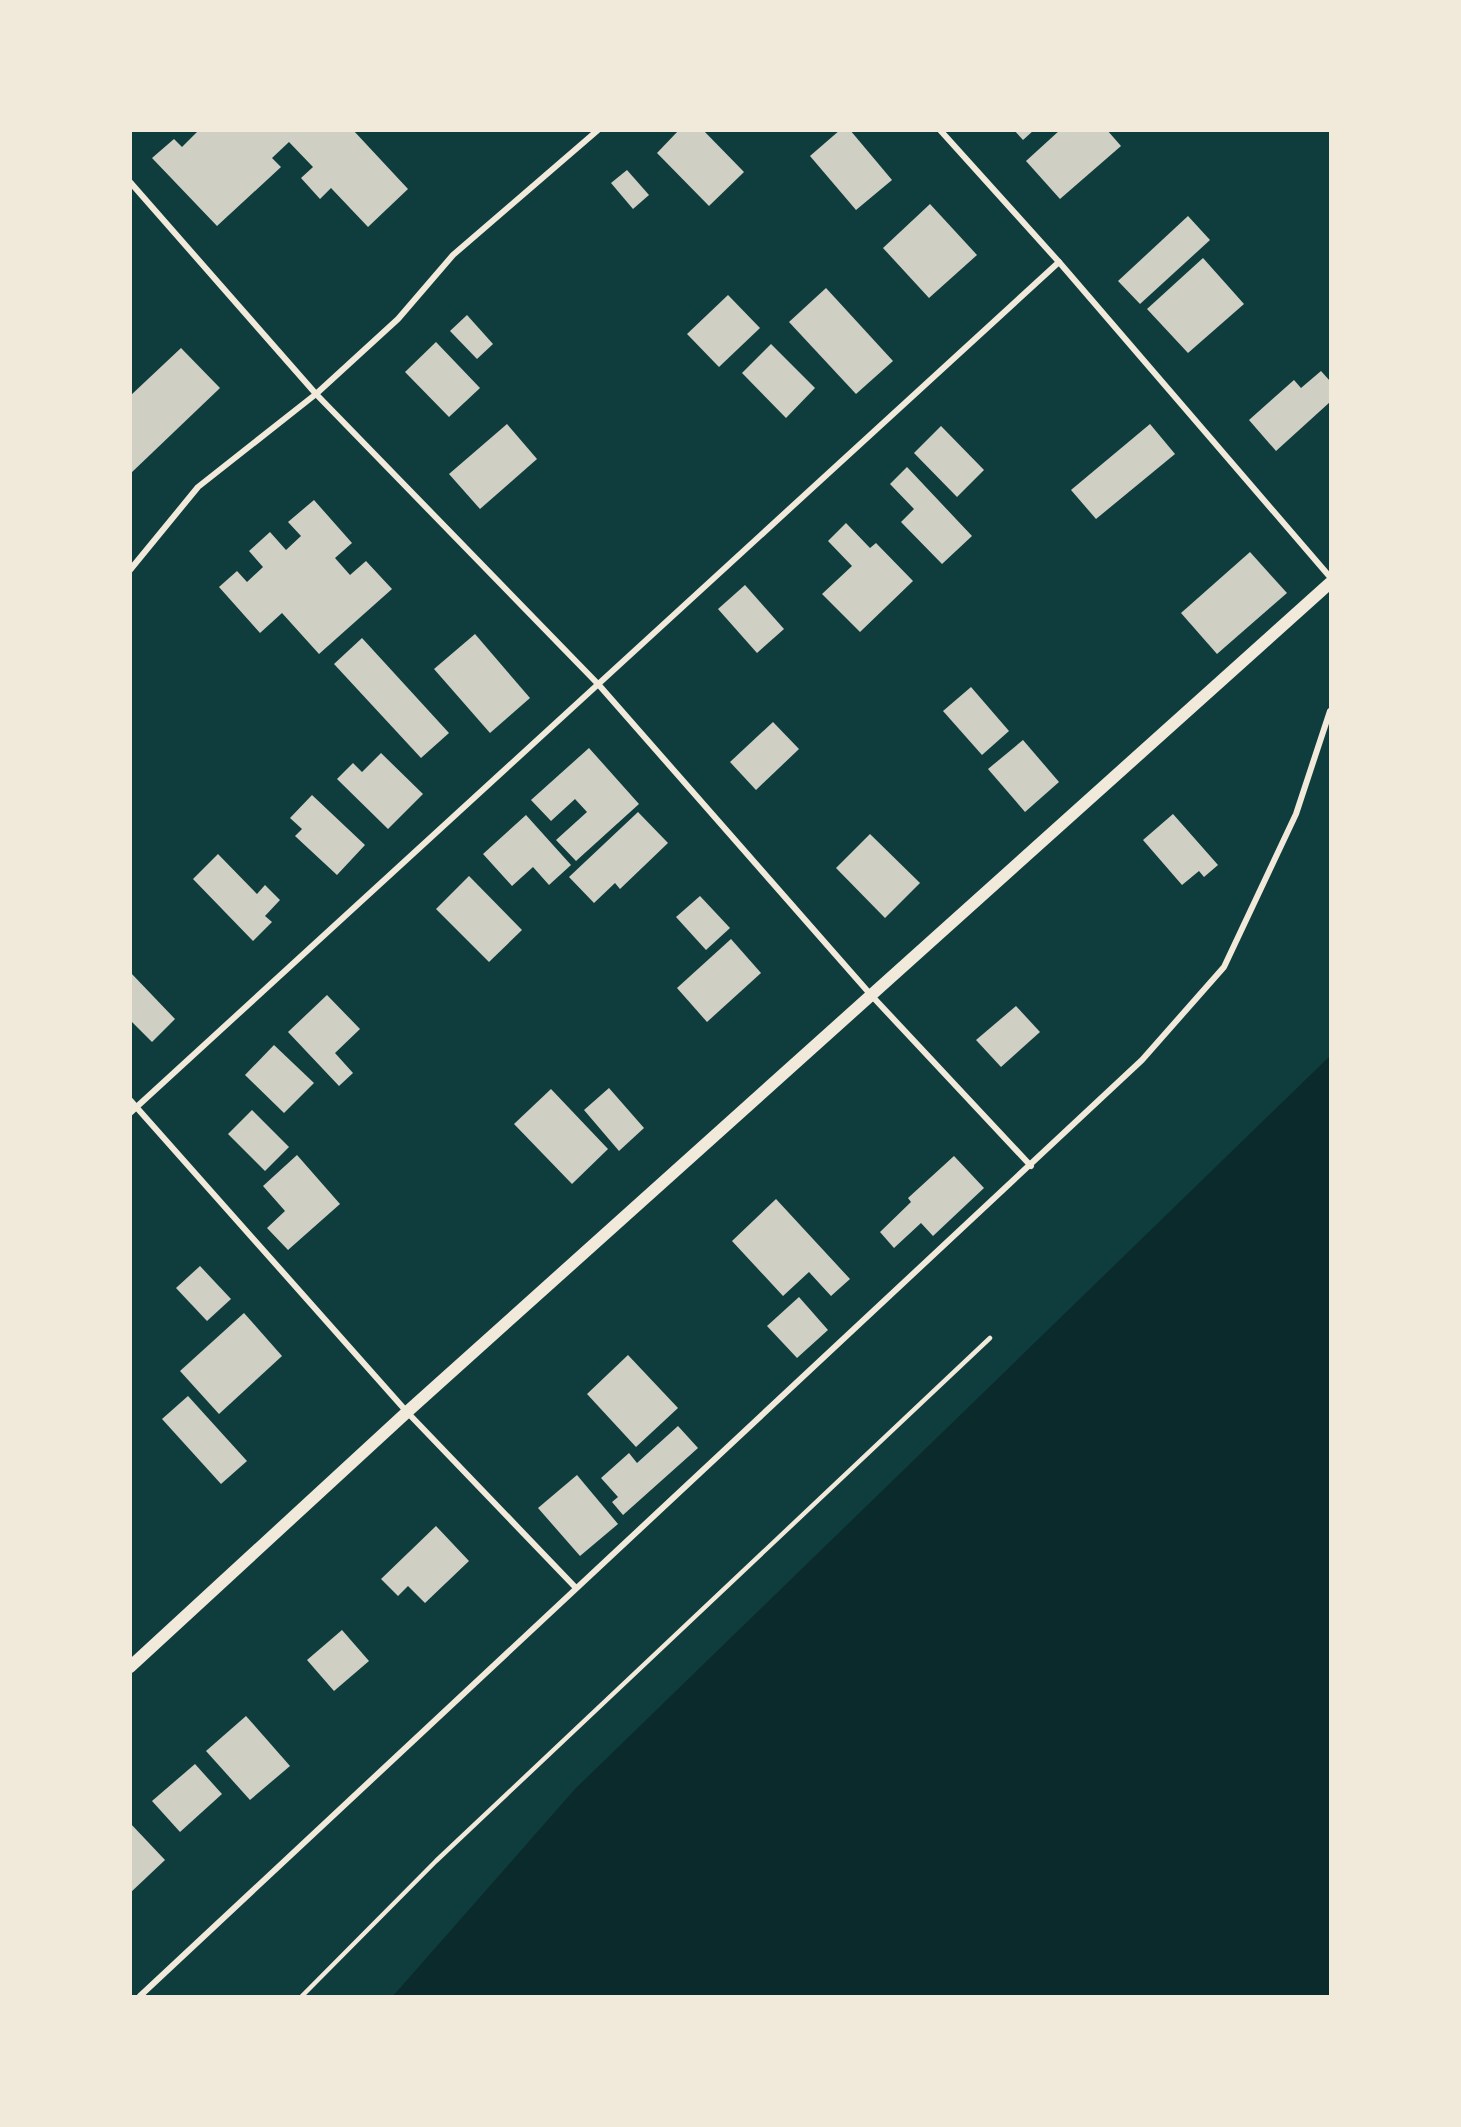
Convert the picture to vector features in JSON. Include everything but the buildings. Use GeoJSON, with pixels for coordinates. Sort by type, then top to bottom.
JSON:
{"type":"FeatureCollection","features":[{"type":"Feature","properties":{"kind":"main road"},"geometry":{"type":"LineString","coordinates":[[130,1666],[407,1412],[1330,583]]}},
{"type":"Feature","properties":{"kind":"street"},"geometry":{"type":"LineString","coordinates":[[130,570],[198,487],[316,394],[399,319],[453,255],[598,130]]}},
{"type":"Feature","properties":{"kind":"street"},"geometry":{"type":"LineString","coordinates":[[940,130],[1059,262],[1330,577]]}},
{"type":"Feature","properties":{"kind":"street"},"geometry":{"type":"LineString","coordinates":[[130,182],[316,394],[598,684],[871,995],[1031,1166]]}},
{"type":"Feature","properties":{"kind":"street"},"geometry":{"type":"LineString","coordinates":[[130,1113],[1059,262]]}},
{"type":"Feature","properties":{"kind":"street"},"geometry":{"type":"LineString","coordinates":[[140,1996],[389,1767],[576,1588],[1142,1060],[1224,967],[1296,814],[1330,711]]}},
{"type":"Feature","properties":{"kind":"street"},"geometry":{"type":"LineString","coordinates":[[130,1100],[407,1412],[576,1588]]}},
{"type":"Feature","properties":{"kind":"lane"},"geometry":{"type":"LineString","coordinates":[[302,1996],[436,1862],[990,1338]]}},
{"type":"Feature","properties":{"kind":"water"},"geometry":{"type":"Polygon","coordinates":[[[1330,1056],[1330,1996],[393,1996],[575,1789],[1330,1056]]]}}]}
